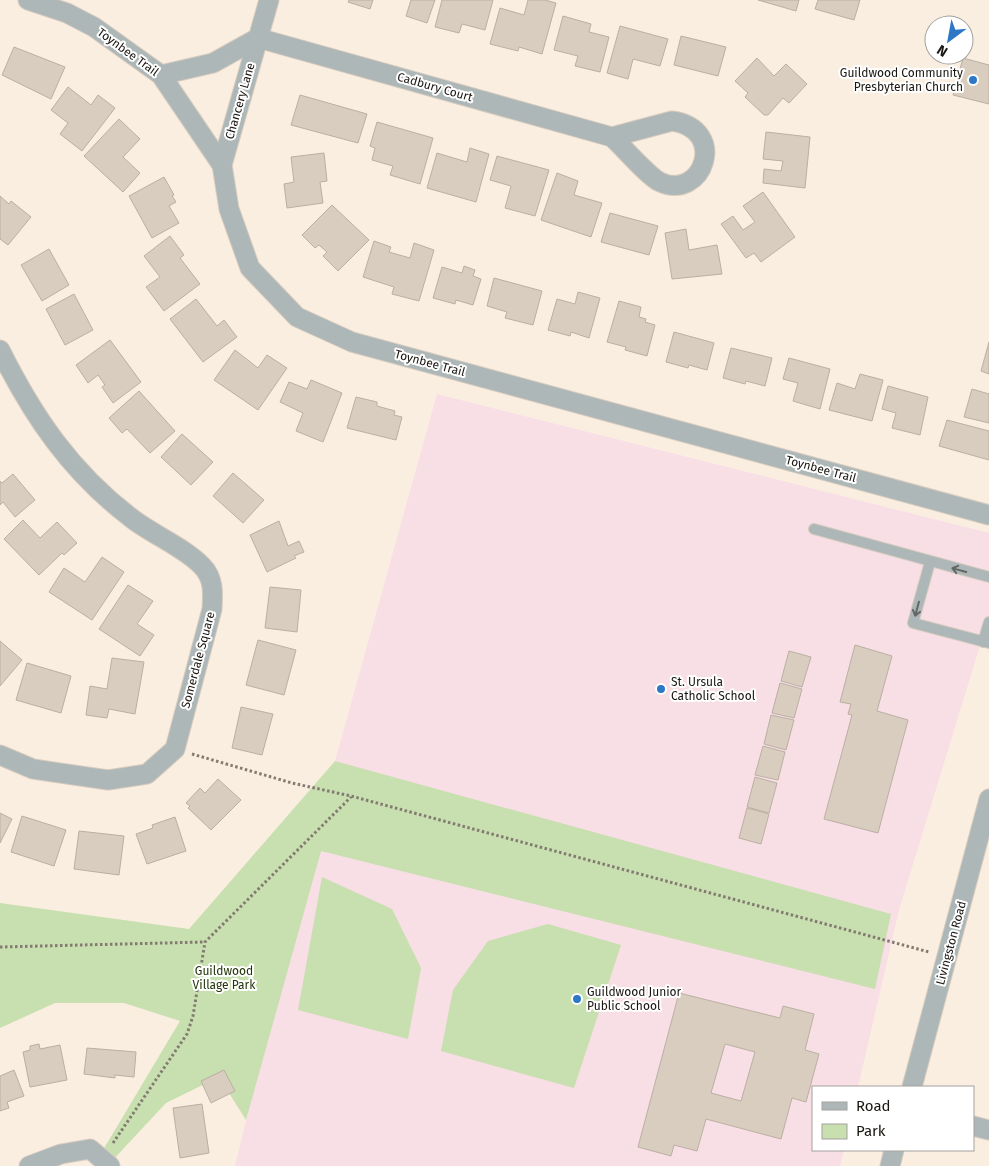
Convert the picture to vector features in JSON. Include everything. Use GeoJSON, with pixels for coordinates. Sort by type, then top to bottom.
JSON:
{"type":"FeatureCollection","features":[{"type":"Feature","properties":{"kind":"street","name":"Toynbee Trail"},"geometry":{"type":"LineString","coordinates":[[28,0],[67,13],[94,27],[161,74],[222,165],[228,209],[250,268],[296,317],[352,342],[989,515]]}},
{"type":"Feature","properties":{"kind":"street","name":"Chancery Lane"},"geometry":{"type":"LineString","coordinates":[[222,165],[269,0]]}},
{"type":"Feature","properties":{"kind":"street","name":"Chancery Lane"},"geometry":{"type":"LineString","coordinates":[[161,74],[213,63],[258,38]]}},
{"type":"Feature","properties":{"kind":"street","name":"Cadbury Court"},"geometry":{"type":"LineString","coordinates":[[258,38],[612,137],[659,182],[674,185],[689,182],[703,166],[704,145],[692,127],[683,123],[672,121],[612,137]]}},
{"type":"Feature","properties":{"kind":"street","name":"Somerdale Square"},"geometry":{"type":"LineString","coordinates":[[0,350],[37,418],[76,468],[107,500],[149,532],[201,565],[209,577],[213,595],[212,609],[175,749]]}},
{"type":"Feature","properties":{"kind":"street"},"geometry":{"type":"LineString","coordinates":[[0,755],[33,769],[108,780],[147,774],[175,749]]}},
{"type":"Feature","properties":{"kind":"street","name":"Livingston Road"},"geometry":{"type":"LineString","coordinates":[[912,1086],[989,799]]}},
{"type":"Feature","properties":{"kind":"street"},"geometry":{"type":"LineString","coordinates":[[974,1126],[989,1130]]}},
{"type":"Feature","properties":{"kind":"street"},"geometry":{"type":"LineString","coordinates":[[28,1166],[61,1154],[90,1149],[106,1162]]}},
{"type":"Feature","properties":{"kind":"street"},"geometry":{"type":"LineString","coordinates":[[890,1166],[894,1151]]}},
{"type":"Feature","properties":{"kind":"lane"},"geometry":{"type":"LineString","coordinates":[[814,529],[989,577]]}},
{"type":"Feature","properties":{"kind":"lane"},"geometry":{"type":"LineString","coordinates":[[930,562],[913,623],[986,643],[989,622]]}},
{"type":"Feature","properties":{"kind":"path"},"geometry":{"type":"LineString","coordinates":[[175,749],[264,776],[351,796],[947,956]]}},
{"type":"Feature","properties":{"kind":"path"},"geometry":{"type":"LineString","coordinates":[[106,1162],[187,1034],[193,1016],[205,942],[351,796]]}},
{"type":"Feature","properties":{"kind":"path"},"geometry":{"type":"LineString","coordinates":[[0,947],[205,942]]}},
{"type":"Feature","properties":{"kind":"shaded area"},"geometry":{"type":"Polygon","coordinates":[[[437,394],[989,533],[989,616],[899,910],[858,1086],[812,1086],[812,1151],[844,1151],[840,1166],[235,1166],[335,761],[437,394]]]}},
{"type":"Feature","properties":{"kind":"green space","name":"Guildwood Village Park"},"geometry":{"type":"Polygon","coordinates":[[[335,761],[891,914],[875,989],[321,851],[246,1120],[219,1077],[166,1103],[111,1162],[103,1150],[180,1021],[124,1003],[55,1003],[0,1028],[0,903],[189,929],[335,761]]]}},
{"type":"Feature","properties":{"kind":"green space"},"geometry":{"type":"Polygon","coordinates":[[[322,877],[392,909],[421,968],[408,1039],[298,1010],[322,877]]]}},
{"type":"Feature","properties":{"kind":"green space"},"geometry":{"type":"Polygon","coordinates":[[[548,924],[621,945],[574,1088],[441,1051],[453,990],[488,941],[548,924]]]}},
{"type":"Feature","properties":{"kind":"building"},"geometry":{"type":"Polygon","coordinates":[[[349,0],[373,0],[370,9],[348,2],[349,0]]]}},
{"type":"Feature","properties":{"kind":"building"},"geometry":{"type":"Polygon","coordinates":[[[411,0],[435,0],[427,23],[406,16],[411,0]]]}},
{"type":"Feature","properties":{"kind":"building"},"geometry":{"type":"Polygon","coordinates":[[[442,0],[493,0],[485,30],[462,24],[459,33],[435,27],[442,0]]]}},
{"type":"Feature","properties":{"kind":"building"},"geometry":{"type":"Polygon","coordinates":[[[528,0],[545,0],[556,3],[542,54],[519,47],[518,51],[490,44],[500,8],[524,15],[528,0]]]}},
{"type":"Feature","properties":{"kind":"building"},"geometry":{"type":"Polygon","coordinates":[[[758,0],[799,0],[796,11],[758,0]]]}},
{"type":"Feature","properties":{"kind":"building"},"geometry":{"type":"Polygon","coordinates":[[[818,0],[860,0],[854,20],[815,9],[818,0]]]}},
{"type":"Feature","properties":{"kind":"building"},"geometry":{"type":"Polygon","coordinates":[[[563,16],[591,24],[589,32],[609,37],[600,72],[575,66],[578,56],[554,50],[563,16]]]}},
{"type":"Feature","properties":{"kind":"building"},"geometry":{"type":"Polygon","coordinates":[[[620,26],[668,39],[660,66],[633,59],[628,79],[607,73],[620,26]]]}},
{"type":"Feature","properties":{"kind":"building"},"geometry":{"type":"Polygon","coordinates":[[[681,36],[726,47],[718,76],[674,65],[681,36]]]}},
{"type":"Feature","properties":{"kind":"building"},"geometry":{"type":"Polygon","coordinates":[[[14,47],[65,67],[51,99],[2,75],[14,47]]]}},
{"type":"Feature","properties":{"kind":"building"},"geometry":{"type":"Polygon","coordinates":[[[757,58],[774,76],[786,64],[807,84],[789,103],[783,98],[768,115],[764,115],[745,97],[748,93],[735,81],[757,58]]]}},
{"type":"Feature","properties":{"kind":"building","name":"Guildwood Community Presbyterian Church"},"geometry":{"type":"Polygon","coordinates":[[[974,61],[989,65],[989,104],[953,95],[961,65],[974,65],[974,61]]]}},
{"type":"Feature","properties":{"kind":"building"},"geometry":{"type":"Polygon","coordinates":[[[68,87],[91,105],[98,95],[115,108],[82,151],[60,134],[68,123],[51,110],[68,87]]]}},
{"type":"Feature","properties":{"kind":"building"},"geometry":{"type":"Polygon","coordinates":[[[300,95],[367,114],[358,143],[291,125],[300,95]]]}},
{"type":"Feature","properties":{"kind":"building"},"geometry":{"type":"Polygon","coordinates":[[[119,119],[140,139],[123,157],[140,173],[123,192],[84,156],[119,119]]]}},
{"type":"Feature","properties":{"kind":"building"},"geometry":{"type":"Polygon","coordinates":[[[377,122],[433,138],[420,184],[390,175],[393,166],[372,160],[375,148],[370,146],[377,122]]]}},
{"type":"Feature","properties":{"kind":"building"},"geometry":{"type":"Polygon","coordinates":[[[766,132],[810,137],[805,188],[763,183],[764,169],[781,171],[783,161],[763,159],[766,132]]]}},
{"type":"Feature","properties":{"kind":"building"},"geometry":{"type":"Polygon","coordinates":[[[470,148],[489,154],[476,202],[427,188],[437,153],[467,162],[470,148]]]}},
{"type":"Feature","properties":{"kind":"building"},"geometry":{"type":"Polygon","coordinates":[[[324,153],[327,181],[320,182],[323,203],[287,208],[284,184],[294,182],[291,157],[324,153]]]}},
{"type":"Feature","properties":{"kind":"building"},"geometry":{"type":"Polygon","coordinates":[[[497,156],[549,170],[535,216],[505,208],[511,186],[490,180],[497,156]]]}},
{"type":"Feature","properties":{"kind":"building"},"geometry":{"type":"Polygon","coordinates":[[[557,173],[578,181],[574,195],[602,203],[591,237],[541,220],[557,173]]]}},
{"type":"Feature","properties":{"kind":"building"},"geometry":{"type":"Polygon","coordinates":[[[164,177],[176,202],[169,206],[179,223],[152,238],[129,196],[164,177]]]}},
{"type":"Feature","properties":{"kind":"building"},"geometry":{"type":"Polygon","coordinates":[[[763,192],[795,237],[761,262],[754,253],[746,258],[721,224],[733,216],[743,230],[755,222],[743,206],[763,192]]]}},
{"type":"Feature","properties":{"kind":"building"},"geometry":{"type":"Polygon","coordinates":[[[0,196],[9,204],[11,201],[31,217],[8,245],[0,239],[0,196]]]}},
{"type":"Feature","properties":{"kind":"building"},"geometry":{"type":"Polygon","coordinates":[[[332,205],[369,240],[338,271],[323,256],[327,252],[319,245],[315,248],[302,235],[332,205]]]}},
{"type":"Feature","properties":{"kind":"building"},"geometry":{"type":"Polygon","coordinates":[[[610,213],[658,226],[649,255],[601,242],[610,213]]]}},
{"type":"Feature","properties":{"kind":"building"},"geometry":{"type":"Polygon","coordinates":[[[686,229],[689,250],[717,245],[722,274],[672,279],[665,233],[686,229]]]}},
{"type":"Feature","properties":{"kind":"building"},"geometry":{"type":"Polygon","coordinates":[[[170,236],[184,255],[180,258],[200,284],[164,311],[146,287],[160,277],[144,256],[170,236]]]}},
{"type":"Feature","properties":{"kind":"building"},"geometry":{"type":"Polygon","coordinates":[[[374,241],[391,247],[389,252],[410,258],[414,243],[434,250],[419,301],[392,294],[394,287],[363,277],[374,241]]]}},
{"type":"Feature","properties":{"kind":"building"},"geometry":{"type":"Polygon","coordinates":[[[49,249],[69,285],[42,301],[21,265],[49,249]]]}},
{"type":"Feature","properties":{"kind":"building"},"geometry":{"type":"Polygon","coordinates":[[[464,266],[475,270],[473,276],[481,279],[473,305],[456,300],[455,304],[433,298],[442,267],[462,273],[464,266]]]}},
{"type":"Feature","properties":{"kind":"building"},"geometry":{"type":"Polygon","coordinates":[[[494,278],[542,291],[533,325],[505,318],[507,312],[487,306],[494,278]]]}},
{"type":"Feature","properties":{"kind":"building"},"geometry":{"type":"Polygon","coordinates":[[[578,292],[600,298],[589,338],[571,332],[570,336],[548,330],[557,299],[575,304],[578,292]]]}},
{"type":"Feature","properties":{"kind":"building"},"geometry":{"type":"Polygon","coordinates":[[[74,294],[93,330],[65,345],[46,309],[74,294]]]}},
{"type":"Feature","properties":{"kind":"building"},"geometry":{"type":"Polygon","coordinates":[[[196,299],[217,326],[224,320],[237,337],[203,362],[170,319],[196,299]]]}},
{"type":"Feature","properties":{"kind":"building"},"geometry":{"type":"Polygon","coordinates":[[[619,301],[641,307],[639,317],[646,319],[645,322],[655,325],[647,356],[625,350],[626,347],[607,342],[619,301]]]}},
{"type":"Feature","properties":{"kind":"building"},"geometry":{"type":"Polygon","coordinates":[[[674,332],[714,343],[707,370],[689,365],[688,368],[666,362],[674,332]]]}},
{"type":"Feature","properties":{"kind":"building"},"geometry":{"type":"Polygon","coordinates":[[[110,340],[141,382],[113,403],[102,387],[105,385],[98,375],[88,383],[76,365],[110,340]]]}},
{"type":"Feature","properties":{"kind":"building"},"geometry":{"type":"Polygon","coordinates":[[[989,342],[989,374],[981,371],[989,342]]]}},
{"type":"Feature","properties":{"kind":"building"},"geometry":{"type":"Polygon","coordinates":[[[731,348],[772,358],[765,386],[746,381],[745,384],[723,378],[731,348]]]}},
{"type":"Feature","properties":{"kind":"building"},"geometry":{"type":"Polygon","coordinates":[[[235,350],[258,368],[267,355],[287,368],[258,410],[214,380],[235,350]]]}},
{"type":"Feature","properties":{"kind":"building"},"geometry":{"type":"Polygon","coordinates":[[[789,358],[830,369],[820,409],[793,401],[798,383],[783,379],[789,358]]]}},
{"type":"Feature","properties":{"kind":"building"},"geometry":{"type":"Polygon","coordinates":[[[860,374],[883,380],[872,421],[829,410],[837,383],[855,389],[860,374]]]}},
{"type":"Feature","properties":{"kind":"building"},"geometry":{"type":"Polygon","coordinates":[[[311,380],[342,393],[323,442],[296,431],[303,413],[280,402],[289,382],[307,389],[311,380]]]}},
{"type":"Feature","properties":{"kind":"building"},"geometry":{"type":"Polygon","coordinates":[[[888,386],[928,397],[920,435],[892,428],[896,413],[882,409],[888,386]]]}},
{"type":"Feature","properties":{"kind":"building"},"geometry":{"type":"Polygon","coordinates":[[[972,389],[989,394],[989,423],[964,417],[972,389]]]}},
{"type":"Feature","properties":{"kind":"building"},"geometry":{"type":"Polygon","coordinates":[[[139,391],[175,431],[150,453],[127,429],[122,433],[109,418],[139,391]]]}},
{"type":"Feature","properties":{"kind":"building"},"geometry":{"type":"Polygon","coordinates":[[[356,397],[377,402],[377,406],[395,411],[394,415],[402,417],[396,440],[347,428],[356,397]]]}},
{"type":"Feature","properties":{"kind":"building"},"geometry":{"type":"Polygon","coordinates":[[[947,420],[989,431],[989,460],[939,446],[947,420]]]}},
{"type":"Feature","properties":{"kind":"building"},"geometry":{"type":"Polygon","coordinates":[[[182,434],[213,462],[191,485],[161,457],[182,434]]]}},
{"type":"Feature","properties":{"kind":"building"},"geometry":{"type":"Polygon","coordinates":[[[233,473],[264,500],[243,523],[213,496],[233,473]]]}},
{"type":"Feature","properties":{"kind":"building"},"geometry":{"type":"Polygon","coordinates":[[[13,474],[35,500],[15,517],[3,502],[0,505],[0,481],[2,483],[13,474]]]}},
{"type":"Feature","properties":{"kind":"building"},"geometry":{"type":"Polygon","coordinates":[[[23,520],[40,538],[57,522],[77,543],[64,555],[62,553],[39,575],[4,539],[23,520]]]}},
{"type":"Feature","properties":{"kind":"building"},"geometry":{"type":"Polygon","coordinates":[[[279,521],[288,546],[299,541],[304,552],[267,572],[250,535],[279,521]]]}},
{"type":"Feature","properties":{"kind":"building"},"geometry":{"type":"Polygon","coordinates":[[[102,557],[124,572],[92,620],[49,592],[64,568],[85,582],[102,557]]]}},
{"type":"Feature","properties":{"kind":"building"},"geometry":{"type":"Polygon","coordinates":[[[128,585],[153,601],[137,624],[154,635],[140,656],[99,629],[128,585]]]}},
{"type":"Feature","properties":{"kind":"building"},"geometry":{"type":"Polygon","coordinates":[[[270,587],[301,590],[297,632],[265,628],[270,587]]]}},
{"type":"Feature","properties":{"kind":"building"},"geometry":{"type":"Polygon","coordinates":[[[258,640],[296,650],[284,695],[246,685],[258,640]]]}},
{"type":"Feature","properties":{"kind":"building"},"geometry":{"type":"Polygon","coordinates":[[[0,641],[22,660],[0,686],[0,641]]]}},
{"type":"Feature","properties":{"kind":"building"},"geometry":{"type":"Polygon","coordinates":[[[855,645],[892,656],[877,711],[908,720],[878,833],[824,819],[852,715],[848,714],[851,704],[840,702],[855,645]]]}},
{"type":"Feature","properties":{"kind":"building"},"geometry":{"type":"Polygon","coordinates":[[[789,651],[811,657],[802,687],[781,681],[789,651]]]}},
{"type":"Feature","properties":{"kind":"building"},"geometry":{"type":"Polygon","coordinates":[[[112,658],[144,662],[135,714],[109,709],[107,718],[86,715],[90,686],[107,689],[112,658]]]}},
{"type":"Feature","properties":{"kind":"building"},"geometry":{"type":"Polygon","coordinates":[[[27,663],[71,676],[61,713],[16,700],[27,663]]]}},
{"type":"Feature","properties":{"kind":"building"},"geometry":{"type":"Polygon","coordinates":[[[780,683],[802,689],[794,718],[772,713],[780,683]]]}},
{"type":"Feature","properties":{"kind":"building"},"geometry":{"type":"Polygon","coordinates":[[[241,707],[273,714],[262,755],[232,748],[241,707]]]}},
{"type":"Feature","properties":{"kind":"building"},"geometry":{"type":"Polygon","coordinates":[[[771,715],[794,720],[786,750],[764,744],[771,715]]]}},
{"type":"Feature","properties":{"kind":"building"},"geometry":{"type":"Polygon","coordinates":[[[763,746],[785,752],[778,780],[755,775],[763,746]]]}},
{"type":"Feature","properties":{"kind":"building"},"geometry":{"type":"Polygon","coordinates":[[[755,777],[777,783],[769,813],[747,807],[755,777]]]}},
{"type":"Feature","properties":{"kind":"building"},"geometry":{"type":"Polygon","coordinates":[[[218,779],[241,800],[211,830],[188,808],[190,806],[186,803],[200,788],[205,793],[218,779]]]}},
{"type":"Feature","properties":{"kind":"building"},"geometry":{"type":"Polygon","coordinates":[[[747,808],[769,814],[761,844],[739,838],[747,808]]]}},
{"type":"Feature","properties":{"kind":"building"},"geometry":{"type":"Polygon","coordinates":[[[0,813],[12,819],[0,843],[0,813]]]}},
{"type":"Feature","properties":{"kind":"building"},"geometry":{"type":"Polygon","coordinates":[[[22,816],[66,830],[54,866],[11,852],[22,816]]]}},
{"type":"Feature","properties":{"kind":"building"},"geometry":{"type":"Polygon","coordinates":[[[175,817],[186,851],[147,864],[136,834],[153,828],[152,825],[175,817]]]}},
{"type":"Feature","properties":{"kind":"building"},"geometry":{"type":"Polygon","coordinates":[[[79,831],[124,836],[119,875],[74,869],[79,831]]]}},
{"type":"Feature","properties":{"kind":"building"},"geometry":{"type":"Polygon","coordinates":[[[679,993],[780,1018],[783,1006],[814,1014],[805,1050],[819,1054],[806,1102],[792,1098],[781,1139],[706,1119],[697,1151],[674,1145],[671,1156],[638,1147],[679,993]],[[725,1044],[711,1093],[741,1101],[755,1052],[725,1044]]]}},
{"type":"Feature","properties":{"kind":"building"},"geometry":{"type":"Polygon","coordinates":[[[39,1044],[40,1049],[60,1045],[67,1080],[30,1087],[23,1052],[30,1050],[30,1046],[39,1044]]]}},
{"type":"Feature","properties":{"kind":"building"},"geometry":{"type":"Polygon","coordinates":[[[87,1048],[136,1052],[134,1077],[115,1075],[115,1078],[84,1074],[87,1048]]]}},
{"type":"Feature","properties":{"kind":"building"},"geometry":{"type":"Polygon","coordinates":[[[14,1070],[24,1096],[7,1102],[9,1108],[0,1111],[0,1076],[14,1070]]]}},
{"type":"Feature","properties":{"kind":"building"},"geometry":{"type":"Polygon","coordinates":[[[224,1070],[235,1091],[211,1103],[201,1081],[224,1070]]]}},
{"type":"Feature","properties":{"kind":"building"},"geometry":{"type":"Polygon","coordinates":[[[202,1104],[209,1153],[180,1158],[173,1108],[202,1104]]]}},
{"type":"Feature","properties":{"kind":"place","name":"Guildwood Community Presbyterian Church"},"geometry":{"type":"Point","coordinates":[973,80]}},
{"type":"Feature","properties":{"kind":"place","name":"St. Ursula Catholic School"},"geometry":{"type":"Point","coordinates":[661,689]}},
{"type":"Feature","properties":{"kind":"place","name":"Guildwood Junior Public School"},"geometry":{"type":"Point","coordinates":[577,999]}}]}
